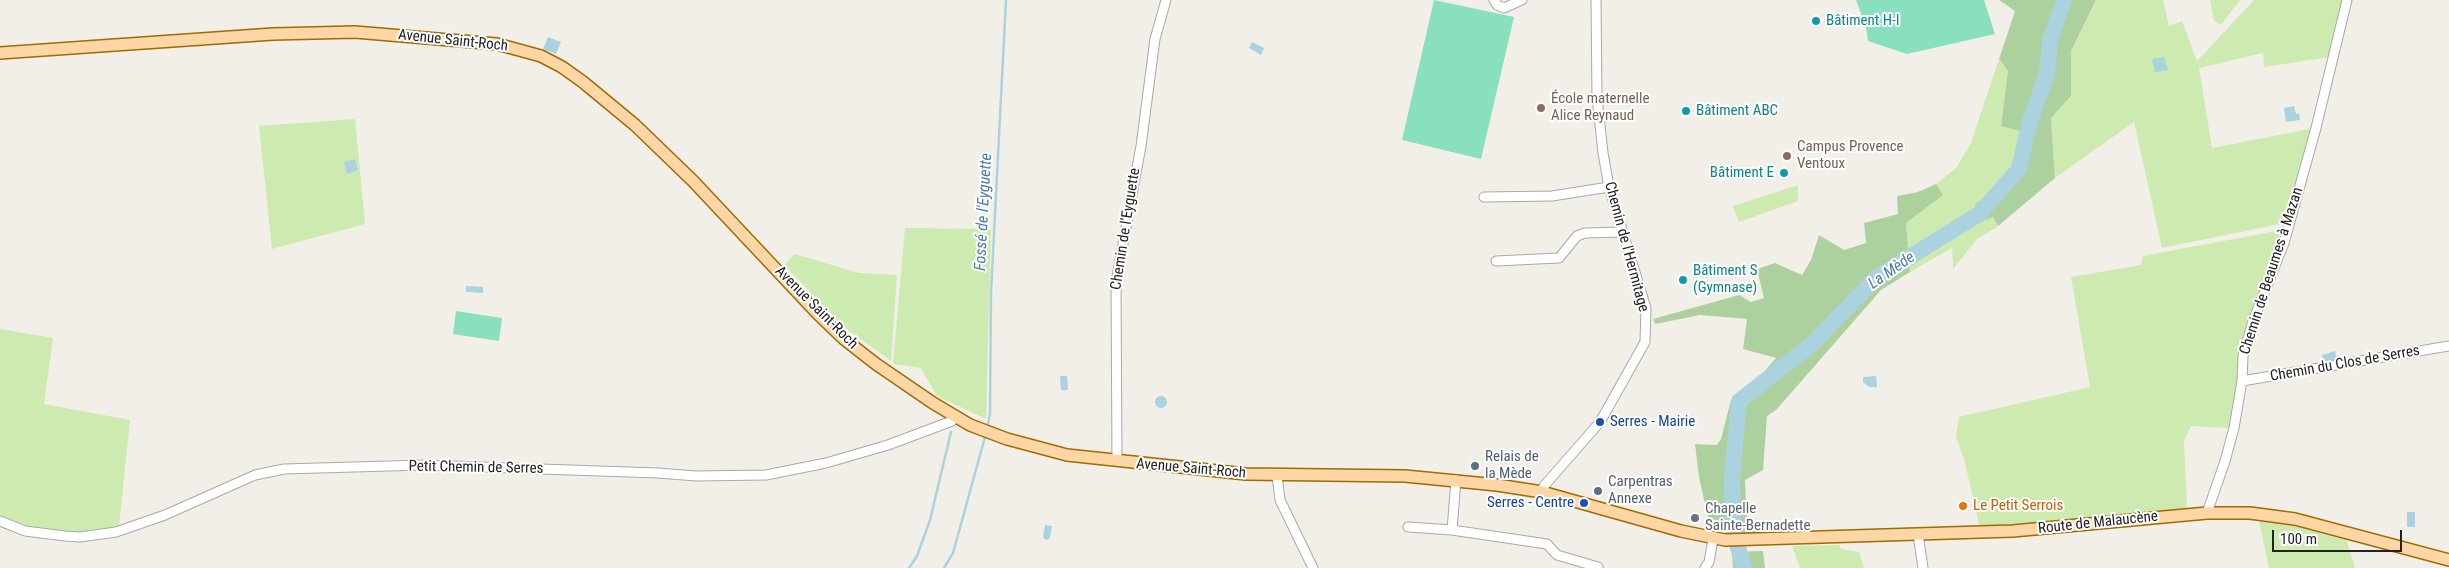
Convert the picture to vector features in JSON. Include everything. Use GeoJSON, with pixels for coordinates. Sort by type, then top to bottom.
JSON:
{"type":"FeatureCollection","features":[{"type":"Feature","properties":{"kind":"main road","name":"Avenue Saint-Roch"},"geometry":{"type":"LineString","coordinates":[[0,53],[273,34],[335,32],[472,40],[519,48],[562,67],[583,82],[654,142],[844,339],[876,364],[955,416],[985,432],[1067,455],[1116,461],[1277,475],[1398,476],[1456,480],[1542,492],[1719,539],[1742,540]]}},
{"type":"Feature","properties":{"kind":"main road","name":"Route de Malaucène"},"geometry":{"type":"LineString","coordinates":[[1742,540],[2033,530],[2207,513],[2250,513],[2295,519],[2449,560]]}},
{"type":"Feature","properties":{"kind":"street","name":"Chemin de l'Eyguette"},"geometry":{"type":"LineString","coordinates":[[1116,461],[1116,282],[1140,146],[1155,39],[1166,0]]}},
{"type":"Feature","properties":{"kind":"street"},"geometry":{"type":"LineString","coordinates":[[1494,0],[1497,5],[1504,8],[1522,0]]}},
{"type":"Feature","properties":{"kind":"street","name":"Chemin de l'Hermitage"},"geometry":{"type":"LineString","coordinates":[[1542,492],[1544,486],[1600,422],[1645,342],[1646,308],[1609,187],[1603,153],[1597,97],[1596,0]]}},
{"type":"Feature","properties":{"kind":"street","name":"Chemin de Beaumes à Mazan"},"geometry":{"type":"LineString","coordinates":[[2207,513],[2226,461],[2242,381],[2243,356],[2254,321],[2284,243],[2316,128],[2347,0]]}},
{"type":"Feature","properties":{"kind":"street"},"geometry":{"type":"LineString","coordinates":[[1484,196],[1552,196],[1609,187]]}},
{"type":"Feature","properties":{"kind":"street"},"geometry":{"type":"LineString","coordinates":[[1496,261],[1558,258],[1577,236],[1585,233],[1622,232]]}},
{"type":"Feature","properties":{"kind":"street","name":"Chemin du Clos de Serres"},"geometry":{"type":"LineString","coordinates":[[2242,381],[2449,346]]}},
{"type":"Feature","properties":{"kind":"street","name":"Petit Chemin de Serres"},"geometry":{"type":"LineString","coordinates":[[0,521],[25,530],[65,536],[80,537],[116,532],[166,515],[256,475],[284,469],[424,465],[704,476],[766,475],[826,464],[888,445],[953,420],[955,416]]}},
{"type":"Feature","properties":{"kind":"street"},"geometry":{"type":"LineString","coordinates":[[1277,475],[1280,500],[1314,568]]}},
{"type":"Feature","properties":{"kind":"street"},"geometry":{"type":"LineString","coordinates":[[1452,530],[1456,480]]}},
{"type":"Feature","properties":{"kind":"street"},"geometry":{"type":"LineString","coordinates":[[1408,527],[1452,530],[1547,544],[1557,555],[1598,567]]}},
{"type":"Feature","properties":{"kind":"street"},"geometry":{"type":"LineString","coordinates":[[1918,534],[1923,568]]}},
{"type":"Feature","properties":{"kind":"street"},"geometry":{"type":"LineString","coordinates":[[1705,568],[1719,539]]}},
{"type":"Feature","properties":{"kind":"green space"},"geometry":{"type":"Polygon","coordinates":[[[1434,0],[1514,17],[1481,159],[1402,140],[1434,0]]]}},
{"type":"Feature","properties":{"kind":"green space"},"geometry":{"type":"Polygon","coordinates":[[[1856,0],[1984,0],[1995,34],[1907,54],[1868,41],[1866,27],[1856,0]]]}},
{"type":"Feature","properties":{"kind":"green space"},"geometry":{"type":"Polygon","coordinates":[[[1999,0],[2096,0],[2071,51],[2071,96],[2051,118],[2055,178],[1998,226],[1993,217],[1977,223],[1975,204],[2004,186],[2019,169],[2027,133],[2001,126],[2008,71],[1999,59],[2015,11],[1999,0]]]}},
{"type":"Feature","properties":{"kind":"green space"},"geometry":{"type":"Polygon","coordinates":[[[2096,0],[2163,0],[2169,26],[2182,21],[2197,61],[2254,0],[2344,0],[2330,57],[2264,67],[2263,53],[2199,68],[2212,148],[2310,129],[2285,223],[2162,248],[2134,122],[2055,178],[2051,118],[2071,96],[2071,51],[2096,0]]]}},
{"type":"Feature","properties":{"kind":"green space"},"geometry":{"type":"Polygon","coordinates":[[[2210,0],[2240,0],[2221,25],[2214,21],[2210,0]]]}},
{"type":"Feature","properties":{"kind":"green space"},"geometry":{"type":"Polygon","coordinates":[[[1999,59],[2008,71],[2001,126],[2027,133],[2019,169],[2004,186],[1975,204],[1993,217],[1998,226],[1977,239],[1953,269],[1952,248],[1910,272],[1906,223],[1942,195],[1936,184],[1956,168],[1970,145],[1999,59]]]}},
{"type":"Feature","properties":{"kind":"green space"},"geometry":{"type":"Polygon","coordinates":[[[355,119],[365,224],[272,249],[259,126],[355,119]]]}},
{"type":"Feature","properties":{"kind":"green space"},"geometry":{"type":"Polygon","coordinates":[[[1936,184],[1943,195],[1906,223],[1910,272],[1881,290],[1777,409],[1767,416],[1763,470],[1745,480],[1747,523],[1760,523],[1758,534],[1719,530],[1708,517],[1699,477],[1695,444],[1717,445],[1721,439],[1731,400],[1758,379],[1776,358],[1743,349],[1747,319],[1700,315],[1655,324],[1653,319],[1739,295],[1751,302],[1764,298],[1757,269],[1775,263],[1802,275],[1811,260],[1819,235],[1844,250],[1866,243],[1864,223],[1898,214],[1897,196],[1918,192],[1936,184]]]}},
{"type":"Feature","properties":{"kind":"green space"},"geometry":{"type":"Polygon","coordinates":[[[1798,185],[1798,201],[1739,222],[1733,206],[1798,185]]]}},
{"type":"Feature","properties":{"kind":"green space"},"geometry":{"type":"Polygon","coordinates":[[[905,228],[991,229],[986,419],[937,396],[921,368],[893,364],[905,228]]]}},
{"type":"Feature","properties":{"kind":"green space"},"geometry":{"type":"Polygon","coordinates":[[[2277,231],[2280,236],[2280,243],[2238,381],[2230,428],[2191,426],[2184,441],[2187,510],[2027,527],[1980,528],[1964,459],[1956,437],[1959,417],[2090,387],[2071,277],[2141,265],[2143,256],[2277,231]]]}},
{"type":"Feature","properties":{"kind":"green space"},"geometry":{"type":"Polygon","coordinates":[[[795,254],[859,273],[897,275],[891,361],[844,327],[784,265],[795,254]]]}},
{"type":"Feature","properties":{"kind":"green space"},"geometry":{"type":"Polygon","coordinates":[[[456,311],[502,318],[499,341],[453,334],[456,311]]]}},
{"type":"Feature","properties":{"kind":"green space"},"geometry":{"type":"Polygon","coordinates":[[[0,329],[53,338],[44,404],[130,420],[119,526],[91,532],[66,533],[31,527],[0,517],[0,329]]]}},
{"type":"Feature","properties":{"kind":"green space"},"geometry":{"type":"Polygon","coordinates":[[[2259,521],[2291,525],[2347,541],[2355,568],[2269,568],[2259,521]]]}},
{"type":"Feature","properties":{"kind":"green space"},"geometry":{"type":"Polygon","coordinates":[[[1839,545],[1841,549],[1859,552],[1864,568],[1800,568],[1792,546],[1839,545]]]}},
{"type":"Feature","properties":{"kind":"green space"},"geometry":{"type":"Polygon","coordinates":[[[1763,551],[1765,568],[1733,568],[1732,552],[1763,551]]]}},
{"type":"Feature","properties":{"kind":"water"},"geometry":{"type":"Polygon","coordinates":[[[548,37],[561,42],[556,54],[543,49],[548,37]]]}},
{"type":"Feature","properties":{"kind":"water"},"geometry":{"type":"Polygon","coordinates":[[[1252,42],[1264,48],[1261,55],[1249,48],[1252,42]]]}},
{"type":"Feature","properties":{"kind":"water"},"geometry":{"type":"Polygon","coordinates":[[[2164,57],[2168,70],[2155,72],[2152,59],[2164,57]]]}},
{"type":"Feature","properties":{"kind":"water"},"geometry":{"type":"Polygon","coordinates":[[[2294,106],[2296,114],[2299,113],[2300,120],[2286,122],[2284,108],[2294,106]]]}},
{"type":"Feature","properties":{"kind":"water"},"geometry":{"type":"Polygon","coordinates":[[[355,159],[358,170],[347,174],[344,162],[355,159]]]}},
{"type":"Feature","properties":{"kind":"water"},"geometry":{"type":"Polygon","coordinates":[[[466,286],[483,287],[483,293],[466,292],[466,286]]]}},
{"type":"Feature","properties":{"kind":"water"},"geometry":{"type":"Polygon","coordinates":[[[2335,351],[2336,356],[2339,355],[2340,362],[2324,366],[2322,355],[2335,351]]]}},
{"type":"Feature","properties":{"kind":"water"},"geometry":{"type":"Polygon","coordinates":[[[1060,376],[1067,376],[1068,390],[1061,390],[1060,376]]]}},
{"type":"Feature","properties":{"kind":"water"},"geometry":{"type":"Polygon","coordinates":[[[1876,376],[1877,387],[1869,387],[1863,382],[1863,377],[1876,376]]]}},
{"type":"Feature","properties":{"kind":"water"},"geometry":{"type":"Polygon","coordinates":[[[1159,396],[1163,396],[1167,402],[1163,408],[1159,408],[1155,404],[1155,400],[1159,396]]]}},
{"type":"Feature","properties":{"kind":"water"},"geometry":{"type":"Polygon","coordinates":[[[2407,512],[2415,512],[2415,527],[2407,527],[2407,512]]]}},
{"type":"Feature","properties":{"kind":"water"},"geometry":{"type":"Polygon","coordinates":[[[1045,525],[1052,526],[1050,538],[1046,540],[1043,537],[1045,525]]]}},
{"type":"Feature","properties":{"kind":"waterway","name":"Fossé de l'Eyguette"},"geometry":{"type":"LineString","coordinates":[[988,424],[990,414],[991,292],[1006,0]]}},
{"type":"Feature","properties":{"kind":"waterway","name":"La Mède"},"geometry":{"type":"LineString","coordinates":[[1744,568],[1733,530],[1732,478],[1739,401],[1812,344],[1876,278],[1979,214],[2019,169],[2030,121],[2047,74],[2050,41],[2064,0]]}},
{"type":"Feature","properties":{"kind":"waterway"},"geometry":{"type":"LineString","coordinates":[[909,568],[917,556],[930,520],[951,432]]}},
{"type":"Feature","properties":{"kind":"waterway","name":"Fossé de l'Eyguette"},"geometry":{"type":"LineString","coordinates":[[944,568],[953,553],[985,437]]}},
{"type":"Feature","properties":{"kind":"place","name":"Bâtiment H-I"},"geometry":{"type":"Point","coordinates":[1816,21]}},
{"type":"Feature","properties":{"kind":"place","name":"École maternelle Alice Reynaud"},"geometry":{"type":"Point","coordinates":[1541,108]}},
{"type":"Feature","properties":{"kind":"place","name":"Bâtiment ABC"},"geometry":{"type":"Point","coordinates":[1686,111]}},
{"type":"Feature","properties":{"kind":"place","name":"Campus Provence Ventoux"},"geometry":{"type":"Point","coordinates":[1787,156]}},
{"type":"Feature","properties":{"kind":"place","name":"Bâtiment E"},"geometry":{"type":"Point","coordinates":[1784,173]}},
{"type":"Feature","properties":{"kind":"place","name":"Bâtiment S (Gymnase)"},"geometry":{"type":"Point","coordinates":[1683,280]}},
{"type":"Feature","properties":{"kind":"place","name":"Serres - Mairie"},"geometry":{"type":"Point","coordinates":[1600,422]}},
{"type":"Feature","properties":{"kind":"place","name":"Relais de la Mède"},"geometry":{"type":"Point","coordinates":[1475,466]}},
{"type":"Feature","properties":{"kind":"place","name":"Carpentras Annexe"},"geometry":{"type":"Point","coordinates":[1598,491]}},
{"type":"Feature","properties":{"kind":"place","name":"Serres - Centre"},"geometry":{"type":"Point","coordinates":[1584,503]}},
{"type":"Feature","properties":{"kind":"place","name":"Le Petit Serrois"},"geometry":{"type":"Point","coordinates":[1963,506]}},
{"type":"Feature","properties":{"kind":"place","name":"Chapelle Sainte-Bernadette"},"geometry":{"type":"Point","coordinates":[1695,518]}}]}
